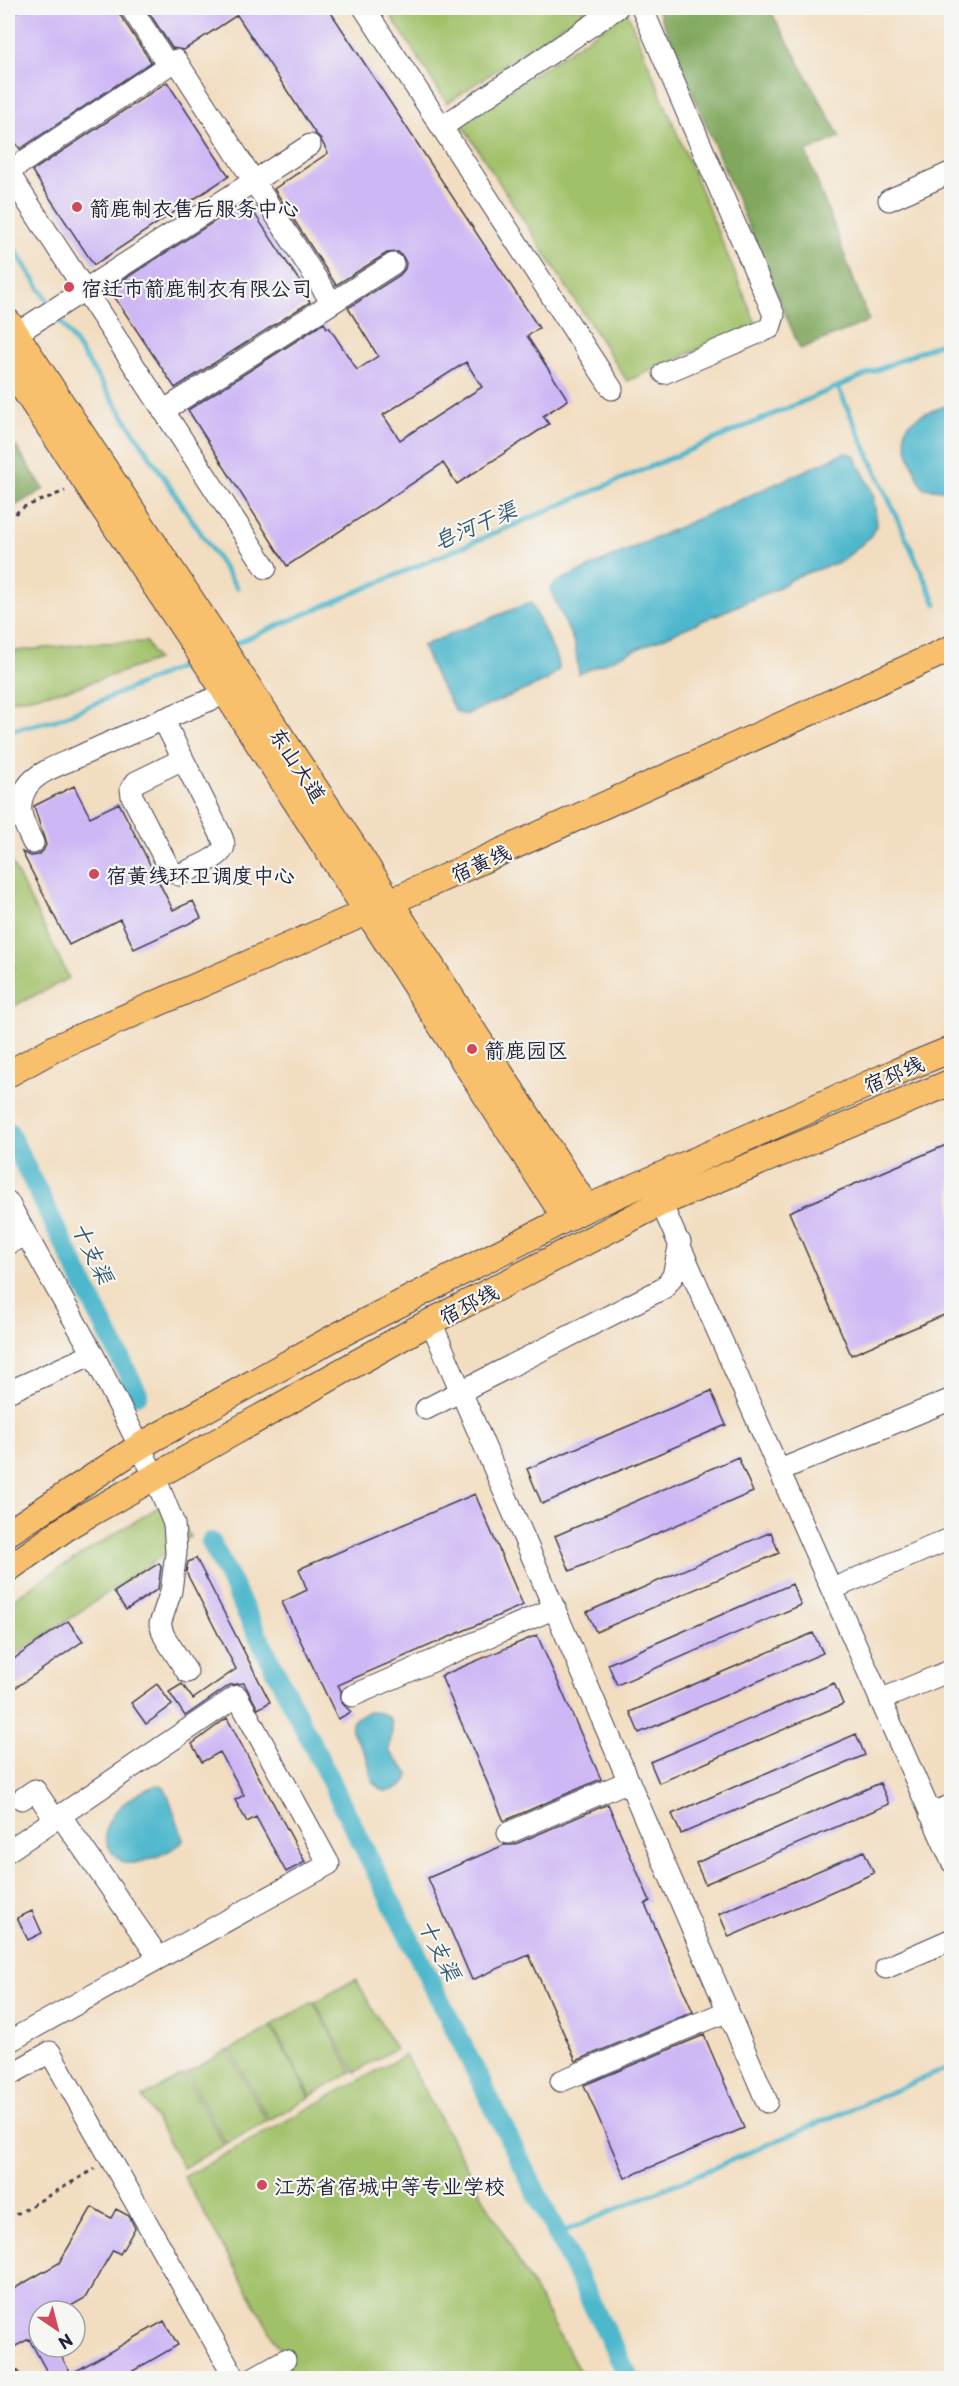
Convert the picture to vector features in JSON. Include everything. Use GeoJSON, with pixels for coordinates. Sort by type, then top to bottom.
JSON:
{"type":"FeatureCollection","features":[{"type":"Feature","properties":{"kind":"main road","name":"东山大道"},"geometry":{"type":"LineString","coordinates":[[10,332],[213,653],[576,1214]]}},
{"type":"Feature","properties":{"kind":"main road","name":"东山大道"},"geometry":{"type":"LineString","coordinates":[[8,365],[87,483],[213,653],[226,693],[379,907]]}},
{"type":"Feature","properties":{"kind":"main road","name":"宿黄线"},"geometry":{"type":"LineString","coordinates":[[8,1074],[57,1047],[379,907],[951,648]]}},
{"type":"Feature","properties":{"kind":"main road","name":"宿邳线"},"geometry":{"type":"LineString","coordinates":[[8,1533],[140,1446],[337,1336],[576,1214],[896,1071],[951,1049]]}},
{"type":"Feature","properties":{"kind":"main road","name":"宿邳线"},"geometry":{"type":"LineString","coordinates":[[8,1569],[73,1523],[431,1322],[661,1203],[951,1082]]}},
{"type":"Feature","properties":{"kind":"street"},"geometry":{"type":"LineString","coordinates":[[131,8],[168,65]]}},
{"type":"Feature","properties":{"kind":"street"},"geometry":{"type":"LineString","coordinates":[[364,8],[612,389]]}},
{"type":"Feature","properties":{"kind":"street"},"geometry":{"type":"LineString","coordinates":[[442,127],[617,8]]}},
{"type":"Feature","properties":{"kind":"street"},"geometry":{"type":"LineString","coordinates":[[642,8],[774,315],[770,328],[664,373]]}},
{"type":"Feature","properties":{"kind":"street"},"geometry":{"type":"LineString","coordinates":[[266,568],[8,172],[176,60],[333,303]]}},
{"type":"Feature","properties":{"kind":"street"},"geometry":{"type":"LineString","coordinates":[[10,332],[54,310],[310,145]]}},
{"type":"Feature","properties":{"kind":"street"},"geometry":{"type":"LineString","coordinates":[[889,200],[951,172]]}},
{"type":"Feature","properties":{"kind":"street"},"geometry":{"type":"LineString","coordinates":[[164,411],[393,264]]}},
{"type":"Feature","properties":{"kind":"street"},"geometry":{"type":"LineString","coordinates":[[33,843],[20,814],[22,799],[28,786],[43,774],[226,693]]}},
{"type":"Feature","properties":{"kind":"street"},"geometry":{"type":"LineString","coordinates":[[163,719],[183,759],[224,845],[221,852],[213,859],[179,874],[173,872],[168,866],[132,796],[131,789],[136,782],[183,759]]}},
{"type":"Feature","properties":{"kind":"street"},"geometry":{"type":"LineString","coordinates":[[8,1202],[17,1240],[93,1354],[155,1477],[174,1524],[177,1539],[171,1591],[160,1624],[164,1636],[187,1672]]}},
{"type":"Feature","properties":{"kind":"street"},"geometry":{"type":"LineString","coordinates":[[661,1203],[951,1862]]}},
{"type":"Feature","properties":{"kind":"street"},"geometry":{"type":"LineString","coordinates":[[426,1409],[664,1288],[673,1276],[680,1242]]}},
{"type":"Feature","properties":{"kind":"street"},"geometry":{"type":"LineString","coordinates":[[431,1322],[767,2102]]}},
{"type":"Feature","properties":{"kind":"street"},"geometry":{"type":"LineString","coordinates":[[8,1392],[93,1354]]}},
{"type":"Feature","properties":{"kind":"street"},"geometry":{"type":"LineString","coordinates":[[780,1470],[951,1399]]}},
{"type":"Feature","properties":{"kind":"street"},"geometry":{"type":"LineString","coordinates":[[832,1589],[951,1538]]}},
{"type":"Feature","properties":{"kind":"street"},"geometry":{"type":"LineString","coordinates":[[352,1696],[555,1608]]}},
{"type":"Feature","properties":{"kind":"street"},"geometry":{"type":"LineString","coordinates":[[880,1700],[951,1670]]}},
{"type":"Feature","properties":{"kind":"street"},"geometry":{"type":"LineString","coordinates":[[8,1851],[237,1696],[329,1864],[8,2042]]}},
{"type":"Feature","properties":{"kind":"street"},"geometry":{"type":"LineString","coordinates":[[508,1833],[629,1781]]}},
{"type":"Feature","properties":{"kind":"street"},"geometry":{"type":"LineString","coordinates":[[22,1799],[36,1790],[159,1958]]}},
{"type":"Feature","properties":{"kind":"street"},"geometry":{"type":"LineString","coordinates":[[930,1814],[951,1805]]}},
{"type":"Feature","properties":{"kind":"street"},"geometry":{"type":"LineString","coordinates":[[886,1968],[951,1940]]}},
{"type":"Feature","properties":{"kind":"street"},"geometry":{"type":"LineString","coordinates":[[561,2081],[728,2011]]}},
{"type":"Feature","properties":{"kind":"street"},"geometry":{"type":"LineString","coordinates":[[8,2076],[50,2052],[235,2379]]}},
{"type":"Feature","properties":{"kind":"street"},"geometry":{"type":"LineString","coordinates":[[253,2379],[285,2360]]}},
{"type":"Feature","properties":{"kind":"path"},"geometry":{"type":"LineString","coordinates":[[8,519],[40,500],[87,483]]}},
{"type":"Feature","properties":{"kind":"path"},"geometry":{"type":"LineString","coordinates":[[8,2219],[111,2160]]}},
{"type":"Feature","properties":{"kind":"path"},"geometry":{"type":"LineString","coordinates":[[8,2354],[21,2379]]}},
{"type":"Feature","properties":{"kind":"green space"},"geometry":{"type":"Polygon","coordinates":[[[386,8],[589,8],[447,103],[386,8]]]}},
{"type":"Feature","properties":{"kind":"green space"},"geometry":{"type":"Polygon","coordinates":[[[657,8],[769,8],[840,137],[806,152],[869,321],[800,349],[657,8]]]}},
{"type":"Feature","properties":{"kind":"green space"},"geometry":{"type":"Polygon","coordinates":[[[627,12],[756,324],[627,381],[461,123],[627,12]]]}},
{"type":"Feature","properties":{"kind":"green space"},"geometry":{"type":"Polygon","coordinates":[[[8,435],[44,489],[8,510],[8,435]]]}},
{"type":"Feature","properties":{"kind":"green space"},"geometry":{"type":"Polygon","coordinates":[[[146,642],[157,660],[71,689],[8,701],[8,652],[93,643],[146,642]]]}},
{"type":"Feature","properties":{"kind":"green space"},"geometry":{"type":"Polygon","coordinates":[[[8,855],[69,978],[8,1009],[8,972],[15,968],[8,953],[8,855]]]}},
{"type":"Feature","properties":{"kind":"green space"},"geometry":{"type":"Polygon","coordinates":[[[172,1501],[190,1537],[8,1660],[8,1603],[39,1581],[155,1509],[172,1501]]]}},
{"type":"Feature","properties":{"kind":"green space"},"geometry":{"type":"Polygon","coordinates":[[[356,1979],[395,2049],[355,2072],[315,2002],[356,1979]]]}},
{"type":"Feature","properties":{"kind":"green space"},"geometry":{"type":"Polygon","coordinates":[[[313,2002],[352,2072],[311,2096],[272,2025],[313,2002]]]}},
{"type":"Feature","properties":{"kind":"green space"},"geometry":{"type":"Polygon","coordinates":[[[271,2027],[310,2097],[269,2120],[230,2050],[271,2027]]]}},
{"type":"Feature","properties":{"kind":"green space"},"geometry":{"type":"Polygon","coordinates":[[[227,2050],[267,2121],[226,2144],[187,2073],[227,2050]]]}},
{"type":"Feature","properties":{"kind":"green space"},"geometry":{"type":"Polygon","coordinates":[[[405,2055],[583,2378],[296,2378],[184,2177],[405,2055]]]}},
{"type":"Feature","properties":{"kind":"green space"},"geometry":{"type":"Polygon","coordinates":[[[184,2074],[224,2145],[183,2168],[143,2097],[184,2074]]]}},
{"type":"Feature","properties":{"kind":"water"},"geometry":{"type":"Polygon","coordinates":[[[951,404],[951,491],[923,488],[907,447],[906,430],[917,417],[951,404]]]}},
{"type":"Feature","properties":{"kind":"water"},"geometry":{"type":"Polygon","coordinates":[[[844,453],[854,455],[873,493],[877,524],[870,537],[842,561],[798,576],[774,590],[579,674],[575,645],[550,589],[557,582],[844,453]]]}},
{"type":"Feature","properties":{"kind":"water"},"geometry":{"type":"Polygon","coordinates":[[[531,602],[556,657],[559,669],[546,681],[465,715],[456,712],[422,646],[531,602]]]}},
{"type":"Feature","properties":{"kind":"water"},"geometry":{"type":"Polygon","coordinates":[[[369,1712],[386,1715],[392,1724],[389,1751],[409,1774],[404,1785],[396,1789],[384,1791],[371,1778],[366,1755],[352,1730],[354,1720],[369,1712]]]}},
{"type":"Feature","properties":{"kind":"water"},"geometry":{"type":"Polygon","coordinates":[[[158,1785],[163,1786],[166,1790],[184,1840],[173,1849],[156,1857],[124,1863],[111,1851],[106,1839],[106,1828],[112,1816],[121,1806],[132,1797],[158,1785]]]}},
{"type":"Feature","properties":{"kind":"building"},"geometry":{"type":"Polygon","coordinates":[[[22,8],[118,8],[120,15],[151,62],[20,149],[8,131],[8,17],[22,8]]]}},
{"type":"Feature","properties":{"kind":"building"},"geometry":{"type":"Polygon","coordinates":[[[146,8],[328,8],[539,328],[527,336],[568,400],[543,416],[549,424],[457,484],[443,463],[287,566],[188,410],[324,323],[357,370],[378,356],[348,308],[400,275],[406,263],[398,252],[387,253],[336,285],[274,189],[328,153],[237,15],[184,50],[172,48],[146,8]],[[466,362],[383,415],[400,440],[482,387],[466,362]]]}},
{"type":"Feature","properties":{"kind":"building"},"geometry":{"type":"Polygon","coordinates":[[[167,82],[229,176],[94,265],[32,171],[167,82]]]}},
{"type":"Feature","properties":{"kind":"building"},"geometry":{"type":"Polygon","coordinates":[[[246,201],[308,294],[306,296],[310,302],[175,388],[109,289],[246,201]]]}},
{"type":"Feature","properties":{"kind":"building","name":"宿黄线环卫调度中心"},"geometry":{"type":"Polygon","coordinates":[[[74,786],[90,817],[119,803],[173,910],[193,901],[201,918],[134,949],[120,919],[69,945],[22,852],[31,856],[38,855],[46,845],[34,806],[74,786]]]}},
{"type":"Feature","properties":{"kind":"building"},"geometry":{"type":"Polygon","coordinates":[[[951,1143],[951,1312],[851,1355],[789,1212],[951,1143]]]}},
{"type":"Feature","properties":{"kind":"building"},"geometry":{"type":"Polygon","coordinates":[[[711,1391],[726,1425],[542,1504],[527,1469],[711,1391]]]}},
{"type":"Feature","properties":{"kind":"building"},"geometry":{"type":"Polygon","coordinates":[[[738,1457],[753,1492],[570,1571],[555,1536],[738,1457]]]}},
{"type":"Feature","properties":{"kind":"building"},"geometry":{"type":"Polygon","coordinates":[[[475,1494],[523,1605],[338,1685],[341,1691],[341,1702],[351,1712],[338,1719],[282,1602],[307,1590],[299,1569],[475,1494]]]}},
{"type":"Feature","properties":{"kind":"building"},"geometry":{"type":"Polygon","coordinates":[[[771,1532],[779,1553],[596,1632],[587,1612],[771,1532]]]}},
{"type":"Feature","properties":{"kind":"building"},"geometry":{"type":"Polygon","coordinates":[[[196,1558],[270,1702],[258,1709],[244,1683],[230,1685],[185,1716],[169,1692],[182,1684],[193,1699],[236,1669],[186,1572],[188,1562],[196,1558]]]}},
{"type":"Feature","properties":{"kind":"building"},"geometry":{"type":"Polygon","coordinates":[[[159,1563],[161,1567],[158,1589],[126,1610],[114,1592],[159,1563]]]}},
{"type":"Feature","properties":{"kind":"building"},"geometry":{"type":"Polygon","coordinates":[[[792,1584],[801,1605],[617,1685],[608,1664],[792,1584]]]}},
{"type":"Feature","properties":{"kind":"building"},"geometry":{"type":"Polygon","coordinates":[[[68,1621],[83,1641],[15,1688],[8,1677],[8,1663],[68,1621]]]}},
{"type":"Feature","properties":{"kind":"building"},"geometry":{"type":"Polygon","coordinates":[[[813,1633],[823,1653],[639,1733],[630,1712],[813,1633]]]}},
{"type":"Feature","properties":{"kind":"building"},"geometry":{"type":"Polygon","coordinates":[[[537,1635],[601,1779],[504,1821],[441,1676],[537,1635]]]}},
{"type":"Feature","properties":{"kind":"building"},"geometry":{"type":"Polygon","coordinates":[[[834,1683],[843,1704],[659,1783],[650,1762],[834,1683]]]}},
{"type":"Feature","properties":{"kind":"building"},"geometry":{"type":"Polygon","coordinates":[[[157,1684],[172,1705],[146,1724],[131,1703],[157,1684]]]}},
{"type":"Feature","properties":{"kind":"building"},"geometry":{"type":"Polygon","coordinates":[[[227,1718],[305,1862],[286,1872],[256,1817],[247,1822],[235,1800],[244,1795],[220,1752],[202,1762],[192,1744],[227,1718]]]}},
{"type":"Feature","properties":{"kind":"building"},"geometry":{"type":"Polygon","coordinates":[[[856,1734],[865,1755],[681,1834],[672,1814],[856,1734]]]}},
{"type":"Feature","properties":{"kind":"building"},"geometry":{"type":"Polygon","coordinates":[[[880,1783],[889,1804],[705,1884],[696,1863],[880,1783]]]}},
{"type":"Feature","properties":{"kind":"building"},"geometry":{"type":"Polygon","coordinates":[[[608,1804],[650,1901],[645,1904],[693,2012],[576,2061],[529,1955],[472,1980],[428,1878],[608,1804]]]}},
{"type":"Feature","properties":{"kind":"building"},"geometry":{"type":"Polygon","coordinates":[[[864,1851],[874,1873],[729,1937],[719,1914],[864,1851]]]}},
{"type":"Feature","properties":{"kind":"building"},"geometry":{"type":"Polygon","coordinates":[[[32,1911],[42,1933],[28,1940],[17,1918],[32,1911]]]}},
{"type":"Feature","properties":{"kind":"building"},"geometry":{"type":"Polygon","coordinates":[[[704,2035],[744,2128],[625,2178],[584,2085],[704,2035]]]}},
{"type":"Feature","properties":{"kind":"building"},"geometry":{"type":"Polygon","coordinates":[[[92,2207],[111,2218],[116,2209],[129,2216],[135,2228],[120,2254],[113,2250],[85,2298],[27,2299],[27,2340],[8,2350],[8,2292],[59,2263],[92,2207]]]}},
{"type":"Feature","properties":{"kind":"building"},"geometry":{"type":"Polygon","coordinates":[[[164,2321],[178,2345],[119,2379],[51,2379],[40,2359],[63,2359],[71,2374],[164,2321]]]}},
{"type":"Feature","properties":{"kind":"waterway"},"geometry":{"type":"LineString","coordinates":[[8,239],[51,306]]}},
{"type":"Feature","properties":{"kind":"waterway"},"geometry":{"type":"LineString","coordinates":[[56,314],[237,588]]}},
{"type":"Feature","properties":{"kind":"waterway","name":"皂河干渠"},"geometry":{"type":"LineString","coordinates":[[230,646],[952,338]]}},
{"type":"Feature","properties":{"kind":"waterway"},"geometry":{"type":"LineString","coordinates":[[838,387],[936,604]]}},
{"type":"Feature","properties":{"kind":"waterway","name":"皂河干渠"},"geometry":{"type":"LineString","coordinates":[[8,731],[56,720],[197,660]]}},
{"type":"Feature","properties":{"kind":"waterway","name":"十支渠"},"geometry":{"type":"LineString","coordinates":[[8,1131],[138,1394]]}},
{"type":"Feature","properties":{"kind":"waterway","name":"十支渠"},"geometry":{"type":"LineString","coordinates":[[211,1542],[629,2378]]}},
{"type":"Feature","properties":{"kind":"waterway"},"geometry":{"type":"LineString","coordinates":[[558,2234],[952,2066]]}},
{"type":"Feature","properties":{"kind":"place","name":"箭鹿制衣售后服务中心"},"geometry":{"type":"Point","coordinates":[77,207]}},
{"type":"Feature","properties":{"kind":"place","name":"宿迁市箭鹿制衣有限公司"},"geometry":{"type":"Point","coordinates":[69,287]}},
{"type":"Feature","properties":{"kind":"place","name":"宿黄线环卫调度中心"},"geometry":{"type":"Point","coordinates":[94,874]}},
{"type":"Feature","properties":{"kind":"place","name":"箭鹿园区"},"geometry":{"type":"Point","coordinates":[472,1049]}},
{"type":"Feature","properties":{"kind":"place","name":"江苏省宿城中等专业学校"},"geometry":{"type":"Point","coordinates":[262,2185]}}]}
